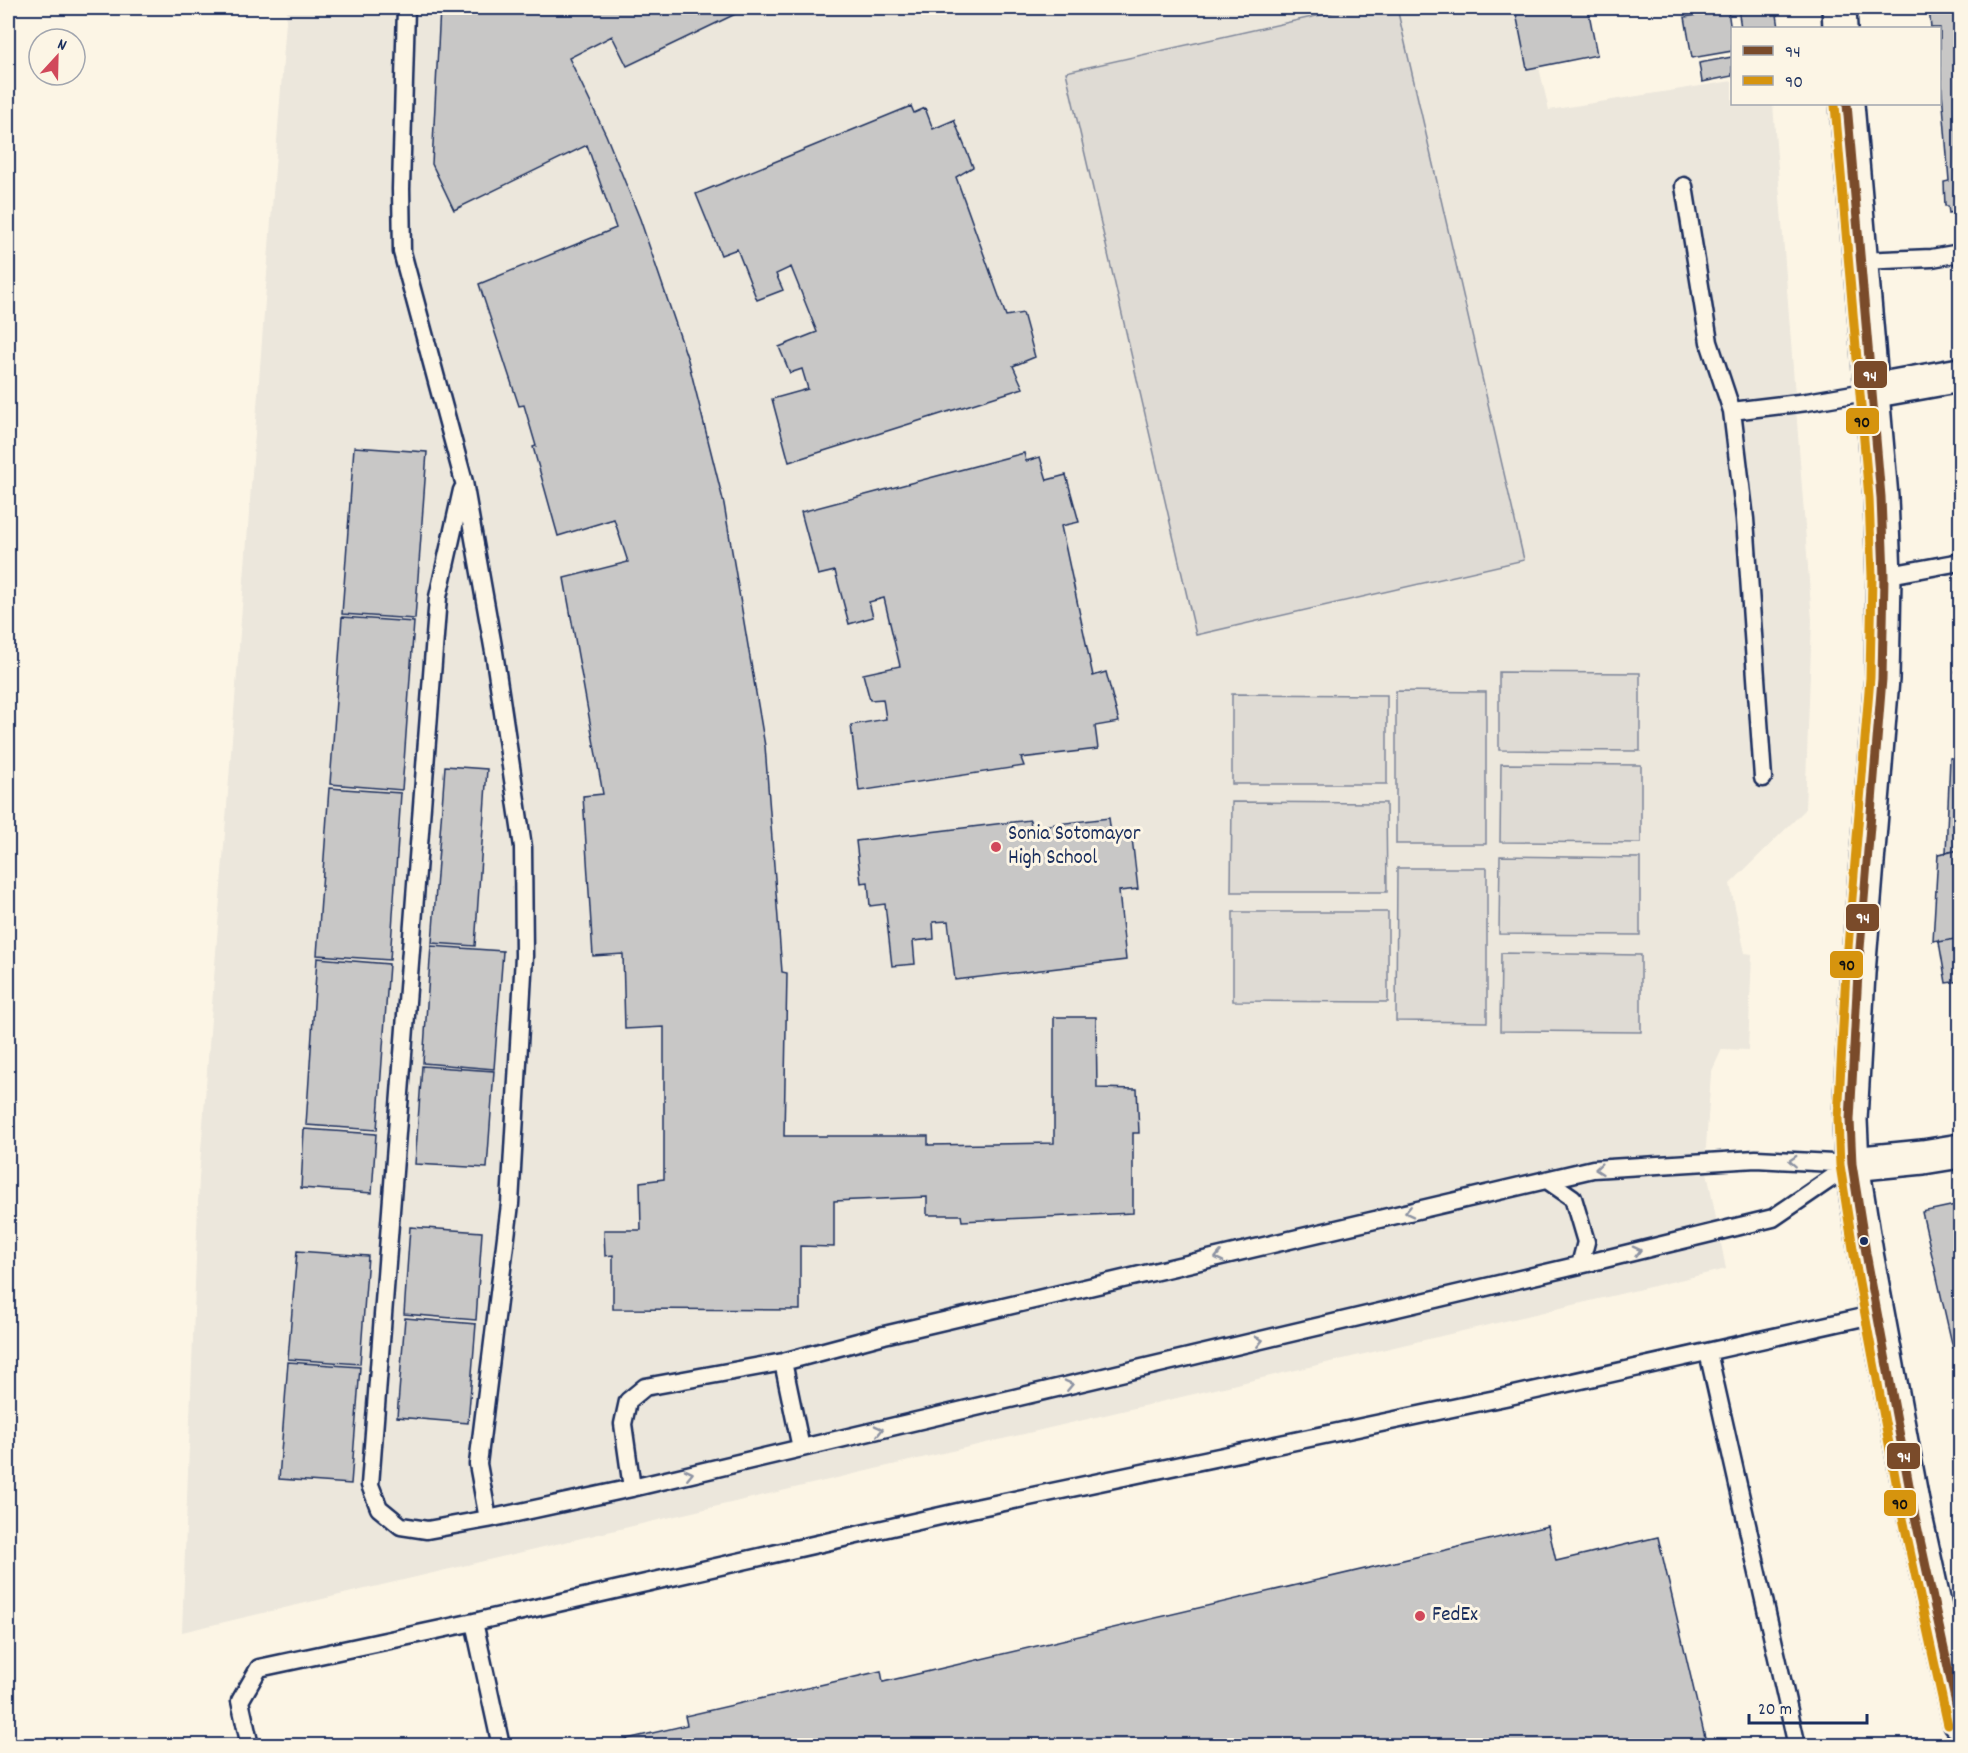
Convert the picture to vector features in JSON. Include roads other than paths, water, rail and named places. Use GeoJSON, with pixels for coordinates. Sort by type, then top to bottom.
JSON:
{"type":"FeatureCollection","features":[{"type":"Feature","properties":{"kind":"main road"},"geometry":{"type":"LineString","coordinates":[[1839,8],[1840,27]]}},
{"type":"Feature","properties":{"kind":"main road"},"geometry":{"type":"LineString","coordinates":[[1847,105],[1881,497],[1884,576],[1882,679],[1857,984],[1850,1120],[1852,1164],[1914,1512],[1960,1722]]}},
{"type":"Feature","properties":{"kind":"main road"},"geometry":{"type":"LineString","coordinates":[[1871,391],[1960,375]]}},
{"type":"Feature","properties":{"kind":"main road"},"geometry":{"type":"LineString","coordinates":[[1852,1164],[1960,1151]]}},
{"type":"Feature","properties":{"kind":"lane"},"geometry":{"type":"LineString","coordinates":[[406,8],[401,189],[402,252],[464,482],[494,652],[523,847],[524,956],[510,1204],[478,1464],[488,1519]]}},
{"type":"Feature","properties":{"kind":"lane"},"geometry":{"type":"LineString","coordinates":[[1684,186],[1708,342],[1732,411],[1745,519],[1763,778]]}},
{"type":"Feature","properties":{"kind":"lane"},"geometry":{"type":"LineString","coordinates":[[1860,261],[1932,258],[1960,253]]}},
{"type":"Feature","properties":{"kind":"lane"},"geometry":{"type":"LineString","coordinates":[[1732,411],[1871,391]]}},
{"type":"Feature","properties":{"kind":"lane"},"geometry":{"type":"LineString","coordinates":[[464,482],[438,597],[370,1485],[379,1508],[401,1526],[428,1530],[632,1488],[1773,1218],[1852,1164]]}},
{"type":"Feature","properties":{"kind":"lane"},"geometry":{"type":"LineString","coordinates":[[1884,576],[1960,562]]}},
{"type":"Feature","properties":{"kind":"lane"},"geometry":{"type":"LineString","coordinates":[[632,1488],[623,1424],[628,1401],[645,1387],[783,1362],[884,1335],[1593,1169],[1756,1159],[1852,1164]]}},
{"type":"Feature","properties":{"kind":"lane"},"geometry":{"type":"LineString","coordinates":[[1547,1180],[1573,1198],[1586,1242],[1580,1265]]}},
{"type":"Feature","properties":{"kind":"lane"},"geometry":{"type":"LineString","coordinates":[[250,1746],[240,1701],[259,1668],[474,1622],[971,1509],[1482,1402],[1877,1314]]}},
{"type":"Feature","properties":{"kind":"lane"},"geometry":{"type":"LineString","coordinates":[[1708,1352],[1797,1746]]}},
{"type":"Feature","properties":{"kind":"lane"},"geometry":{"type":"LineString","coordinates":[[783,1362],[801,1448]]}},
{"type":"Feature","properties":{"kind":"lane"},"geometry":{"type":"LineString","coordinates":[[474,1622],[501,1746]]}},
{"type":"Feature","properties":{"kind":"place","name":"Sonia Sotomayor High School"},"geometry":{"type":"Point","coordinates":[996,847]}},
{"type":"Feature","properties":{"kind":"place","name":"FedEx"},"geometry":{"type":"Point","coordinates":[1420,1616]}}]}
